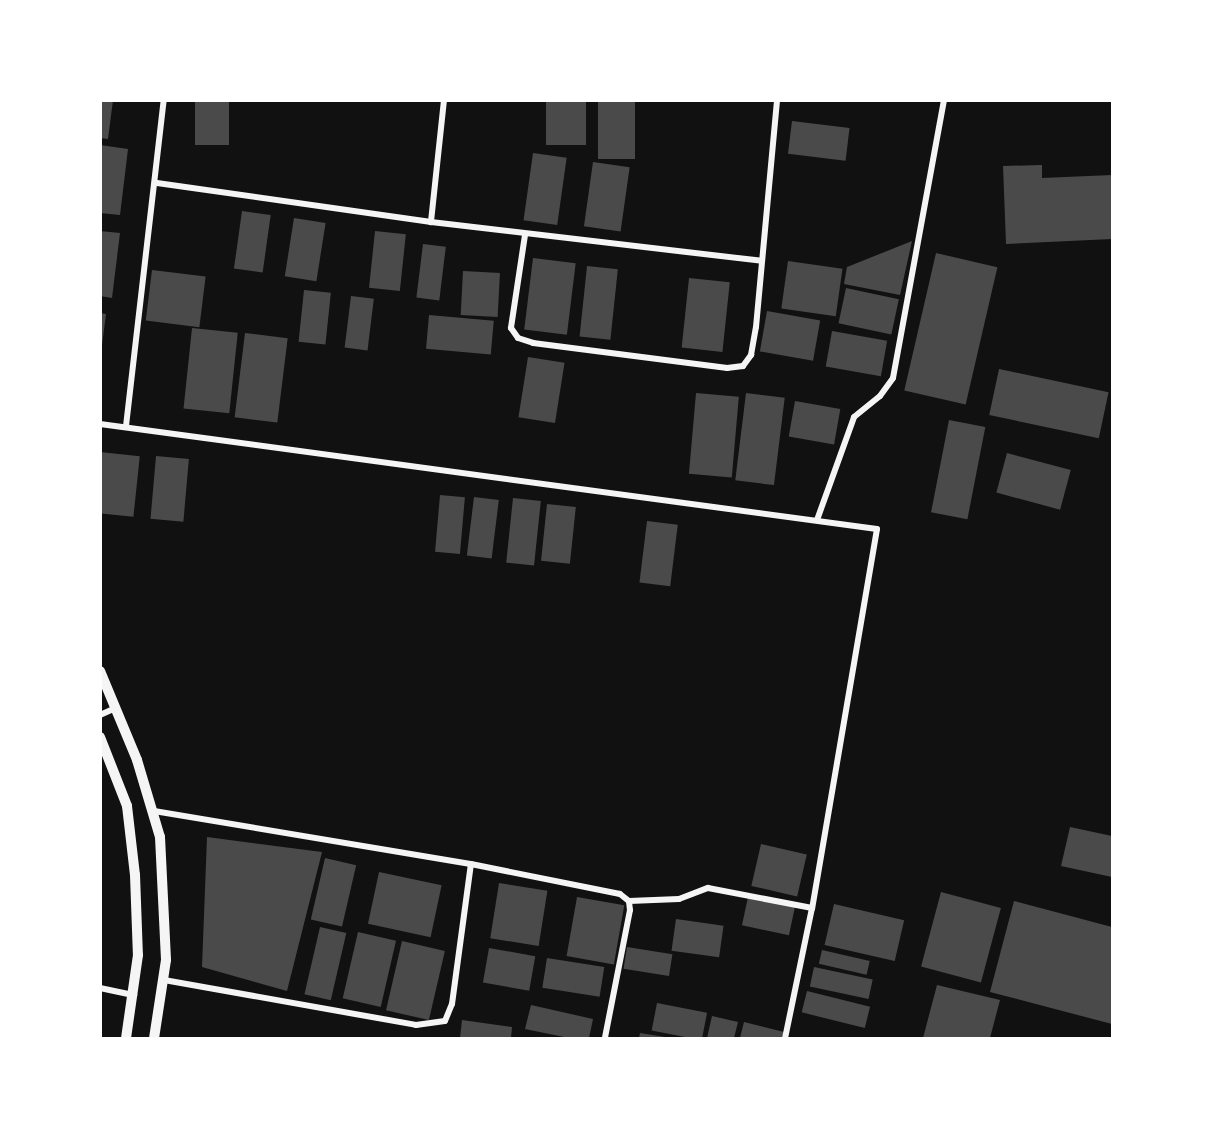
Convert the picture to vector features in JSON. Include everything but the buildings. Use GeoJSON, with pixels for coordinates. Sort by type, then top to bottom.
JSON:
{"type":"FeatureCollection","features":[{"type":"Feature","properties":{"kind":"street"},"geometry":{"type":"LineString","coordinates":[[126,426],[157,183],[164,100]]}},
{"type":"Feature","properties":{"kind":"street"},"geometry":{"type":"LineString","coordinates":[[431,222],[444,100]]}},
{"type":"Feature","properties":{"kind":"street"},"geometry":{"type":"LineString","coordinates":[[525,235],[511,328],[518,338],[533,344],[727,368],[743,366],[751,355],[777,100]]}},
{"type":"Feature","properties":{"kind":"street"},"geometry":{"type":"LineString","coordinates":[[817,520],[854,417],[880,396],[892,378],[944,100]]}},
{"type":"Feature","properties":{"kind":"street"},"geometry":{"type":"LineString","coordinates":[[157,183],[525,235],[762,261]]}},
{"type":"Feature","properties":{"kind":"street"},"geometry":{"type":"LineString","coordinates":[[100,424],[877,529],[812,908],[785,1038]]}},
{"type":"Feature","properties":{"kind":"street"},"geometry":{"type":"LineString","coordinates":[[100,671],[117,708],[154,811],[164,884],[164,980],[154,1038]]}},
{"type":"Feature","properties":{"kind":"street"},"geometry":{"type":"LineString","coordinates":[[100,715],[117,708]]}},
{"type":"Feature","properties":{"kind":"street"},"geometry":{"type":"LineString","coordinates":[[100,737],[127,806],[138,918],[134,995],[126,1038]]}},
{"type":"Feature","properties":{"kind":"street"},"geometry":{"type":"LineString","coordinates":[[154,811],[471,864],[610,890],[629,901],[679,899],[708,888],[812,908]]}},
{"type":"Feature","properties":{"kind":"street"},"geometry":{"type":"LineString","coordinates":[[164,980],[416,1025],[445,1021],[452,1004],[471,864]]}},
{"type":"Feature","properties":{"kind":"street"},"geometry":{"type":"LineString","coordinates":[[605,1038],[629,901]]}},
{"type":"Feature","properties":{"kind":"street"},"geometry":{"type":"LineString","coordinates":[[100,988],[134,995]]}}]}
